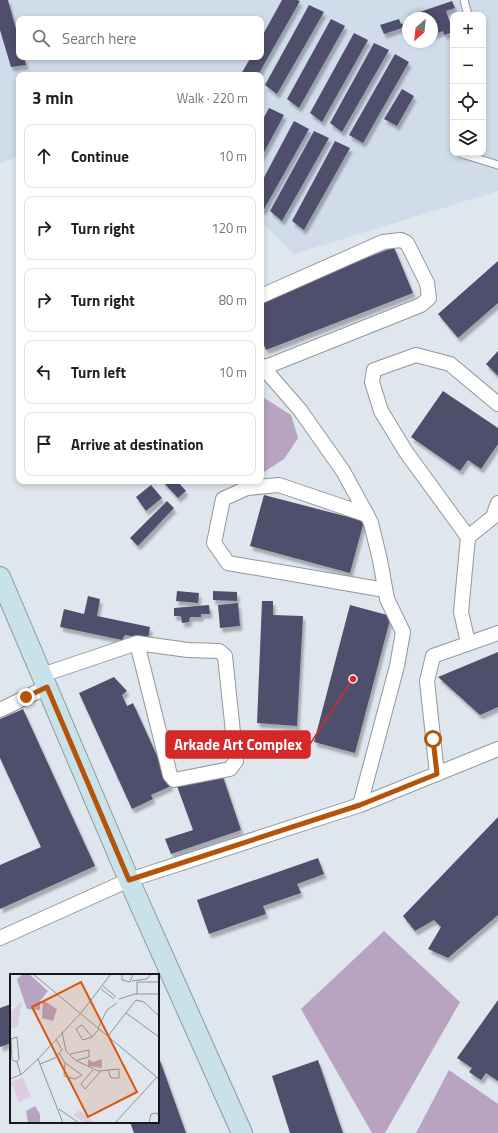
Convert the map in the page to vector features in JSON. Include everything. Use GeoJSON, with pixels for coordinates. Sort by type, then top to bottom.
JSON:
{"type":"FeatureCollection","features":[{"type":"Feature","properties":{"kind":"street"},"geometry":{"type":"LineString","coordinates":[[264,295],[382,242],[401,240],[407,243],[427,283],[429,298],[421,305],[264,365]]}},
{"type":"Feature","properties":{"kind":"street"},"geometry":{"type":"LineString","coordinates":[[468,643],[461,612],[468,536],[406,452],[381,411],[372,382],[374,370],[416,356],[450,364],[498,404]]}},
{"type":"Feature","properties":{"kind":"street"},"geometry":{"type":"LineString","coordinates":[[264,368],[309,422],[343,471],[367,515],[371,523],[380,560],[387,599],[403,632],[397,666],[360,805]]}},
{"type":"Feature","properties":{"kind":"street"},"geometry":{"type":"LineString","coordinates":[[367,515],[279,485],[247,488],[223,499],[214,543],[228,563],[385,590]]}},
{"type":"Feature","properties":{"kind":"street"},"geometry":{"type":"LineString","coordinates":[[468,536],[493,517],[498,503]]}},
{"type":"Feature","properties":{"kind":"street"},"geometry":{"type":"LineString","coordinates":[[1,582],[129,880],[242,1133]]}},
{"type":"Feature","properties":{"kind":"street"},"geometry":{"type":"LineString","coordinates":[[437,774],[427,681],[433,656],[498,633]]}},
{"type":"Feature","properties":{"kind":"street"},"geometry":{"type":"LineString","coordinates":[[0,710],[44,681],[137,643],[188,650],[219,651],[225,656],[236,761],[230,769],[174,780],[170,775],[137,643]]}},
{"type":"Feature","properties":{"kind":"street"},"geometry":{"type":"LineString","coordinates":[[0,938],[129,880],[360,805],[498,749]]}},
{"type":"Feature","properties":{"kind":"lane"},"geometry":{"type":"LineString","coordinates":[[464,0],[467,12]]}},
{"type":"Feature","properties":{"kind":"lane"},"geometry":{"type":"LineString","coordinates":[[469,156],[498,165]]}},
{"type":"Feature","properties":{"kind":"shaded area"},"geometry":{"type":"Polygon","coordinates":[[[0,0],[498,0],[498,191],[294,254],[264,225],[264,72],[16,72],[16,158],[0,163],[0,0]]]}},
{"type":"Feature","properties":{"kind":"shaded area"},"geometry":{"type":"Polygon","coordinates":[[[264,398],[291,415],[298,438],[284,459],[264,472],[264,398]]]}},
{"type":"Feature","properties":{"kind":"shaded area"},"geometry":{"type":"Polygon","coordinates":[[[384,931],[460,1002],[385,1133],[372,1133],[301,1009],[384,931]]]}},
{"type":"Feature","properties":{"kind":"shaded area"},"geometry":{"type":"Polygon","coordinates":[[[449,1070],[498,1104],[498,1133],[416,1133],[449,1070]]]}},
{"type":"Feature","properties":{"kind":"building"},"geometry":{"type":"Polygon","coordinates":[[[0,0],[8,0],[16,29],[16,60],[25,60],[26,65],[11,67],[0,30],[0,0]]]}},
{"type":"Feature","properties":{"kind":"building"},"geometry":{"type":"Polygon","coordinates":[[[282,0],[300,1],[260,72],[242,72],[249,60],[264,60],[264,33],[282,0]]]}},
{"type":"Feature","properties":{"kind":"building"},"geometry":{"type":"Polygon","coordinates":[[[452,1],[455,8],[446,11],[450,23],[450,33],[444,35],[443,31],[438,33],[438,12],[420,12],[452,1]]]}},
{"type":"Feature","properties":{"kind":"building"},"geometry":{"type":"Polygon","coordinates":[[[309,5],[324,12],[277,94],[265,85],[309,5]]]}},
{"type":"Feature","properties":{"kind":"building"},"geometry":{"type":"Polygon","coordinates":[[[331,19],[345,26],[299,108],[287,99],[331,19]]]}},
{"type":"Feature","properties":{"kind":"building"},"geometry":{"type":"Polygon","coordinates":[[[399,19],[402,24],[402,28],[384,34],[380,25],[399,19]]]}},
{"type":"Feature","properties":{"kind":"building"},"geometry":{"type":"Polygon","coordinates":[[[354,33],[368,40],[322,122],[310,113],[354,33]]]}},
{"type":"Feature","properties":{"kind":"building"},"geometry":{"type":"Polygon","coordinates":[[[374,43],[389,50],[342,132],[330,123],[374,43]]]}},
{"type":"Feature","properties":{"kind":"building"},"geometry":{"type":"Polygon","coordinates":[[[395,54],[409,62],[363,143],[349,135],[395,54]]]}},
{"type":"Feature","properties":{"kind":"building"},"geometry":{"type":"Polygon","coordinates":[[[402,89],[414,96],[397,126],[384,119],[402,89]]]}},
{"type":"Feature","properties":{"kind":"building"},"geometry":{"type":"Polygon","coordinates":[[[269,108],[284,115],[264,152],[264,117],[269,108]]]}},
{"type":"Feature","properties":{"kind":"building"},"geometry":{"type":"Polygon","coordinates":[[[294,121],[309,129],[264,209],[264,177],[294,121]]]}},
{"type":"Feature","properties":{"kind":"building"},"geometry":{"type":"Polygon","coordinates":[[[314,131],[329,138],[282,221],[270,211],[314,131]]]}},
{"type":"Feature","properties":{"kind":"building"},"geometry":{"type":"Polygon","coordinates":[[[335,141],[350,148],[304,230],[292,221],[335,141]]]}},
{"type":"Feature","properties":{"kind":"building"},"geometry":{"type":"Polygon","coordinates":[[[394,247],[413,293],[266,350],[264,345],[264,298],[394,247]]]}},
{"type":"Feature","properties":{"kind":"building"},"geometry":{"type":"Polygon","coordinates":[[[498,261],[498,303],[458,338],[438,314],[498,261]]]}},
{"type":"Feature","properties":{"kind":"building"},"geometry":{"type":"Polygon","coordinates":[[[498,351],[498,376],[486,364],[498,351]]]}},
{"type":"Feature","properties":{"kind":"building"},"geometry":{"type":"Polygon","coordinates":[[[443,391],[498,428],[498,444],[481,469],[468,460],[460,471],[411,437],[443,391]]]}},
{"type":"Feature","properties":{"kind":"building"},"geometry":{"type":"Polygon","coordinates":[[[165,484],[180,484],[186,491],[178,498],[165,484]]]}},
{"type":"Feature","properties":{"kind":"building"},"geometry":{"type":"Polygon","coordinates":[[[151,485],[162,498],[146,511],[136,497],[151,485]]]}},
{"type":"Feature","properties":{"kind":"building"},"geometry":{"type":"Polygon","coordinates":[[[264,495],[364,521],[350,573],[250,546],[264,495]]]}},
{"type":"Feature","properties":{"kind":"building"},"geometry":{"type":"Polygon","coordinates":[[[167,501],[174,508],[138,546],[130,538],[167,501]]]}},
{"type":"Feature","properties":{"kind":"building"},"geometry":{"type":"Polygon","coordinates":[[[177,591],[199,593],[198,603],[176,601],[177,591]]]}},
{"type":"Feature","properties":{"kind":"building"},"geometry":{"type":"Polygon","coordinates":[[[213,591],[237,592],[237,601],[213,600],[213,591]]]}},
{"type":"Feature","properties":{"kind":"building"},"geometry":{"type":"Polygon","coordinates":[[[88,596],[100,599],[97,616],[150,627],[148,639],[125,635],[122,640],[60,627],[64,609],[84,614],[88,596]]]}},
{"type":"Feature","properties":{"kind":"building"},"geometry":{"type":"Polygon","coordinates":[[[262,601],[273,601],[273,615],[303,616],[297,726],[257,723],[262,601]]]}},
{"type":"Feature","properties":{"kind":"building"},"geometry":{"type":"Polygon","coordinates":[[[238,603],[240,626],[220,628],[218,605],[238,603]]]}},
{"type":"Feature","properties":{"kind":"building"},"geometry":{"type":"Polygon","coordinates":[[[209,605],[210,614],[201,614],[201,617],[190,617],[189,622],[182,623],[181,616],[174,616],[174,608],[209,605]]]}},
{"type":"Feature","properties":{"kind":"building"},"geometry":{"type":"Polygon","coordinates":[[[350,605],[391,616],[355,753],[314,742],[350,605]]]}},
{"type":"Feature","properties":{"kind":"building"},"geometry":{"type":"Polygon","coordinates":[[[498,652],[498,707],[480,715],[438,677],[498,652]]]}},
{"type":"Feature","properties":{"kind":"building"},"geometry":{"type":"Polygon","coordinates":[[[114,677],[127,691],[122,695],[127,706],[133,703],[171,786],[151,795],[153,799],[132,809],[79,693],[114,677]]]}},
{"type":"Feature","properties":{"kind":"building"},"geometry":{"type":"Polygon","coordinates":[[[23,709],[95,866],[0,909],[0,865],[41,847],[0,758],[0,719],[23,709]]]}},
{"type":"Feature","properties":{"kind":"building"},"geometry":{"type":"Polygon","coordinates":[[[221,771],[241,830],[171,854],[165,839],[193,830],[177,786],[221,771]]]}},
{"type":"Feature","properties":{"kind":"building"},"geometry":{"type":"Polygon","coordinates":[[[498,817],[498,915],[448,958],[428,949],[441,927],[434,920],[415,931],[403,916],[498,817]]]}},
{"type":"Feature","properties":{"kind":"building"},"geometry":{"type":"Polygon","coordinates":[[[318,858],[324,874],[297,884],[301,893],[263,906],[266,914],[209,934],[197,900],[318,858]]]}},
{"type":"Feature","properties":{"kind":"building"},"geometry":{"type":"Polygon","coordinates":[[[498,1000],[498,1081],[486,1073],[481,1080],[469,1072],[472,1068],[457,1058],[498,1000]]]}},
{"type":"Feature","properties":{"kind":"building"},"geometry":{"type":"Polygon","coordinates":[[[10,1004],[10,1043],[0,1047],[0,1008],[10,1004]]]}},
{"type":"Feature","properties":{"kind":"building"},"geometry":{"type":"Polygon","coordinates":[[[159,1058],[186,1133],[134,1133],[130,1123],[159,1123],[159,1058]]]}},
{"type":"Feature","properties":{"kind":"building"},"geometry":{"type":"Polygon","coordinates":[[[318,1060],[343,1133],[290,1133],[272,1076],[318,1060]]]}},
{"type":"Feature","properties":{"kind":"place","name":"Arkade Art Complex"},"geometry":{"type":"Point","coordinates":[353,679]}},
{"type":"Feature","properties":{"kind":"route"},"geometry":{"type":"LineString","coordinates":[[26,697],[47,687],[129,880],[360,805],[437,774],[433,739]]}}]}
